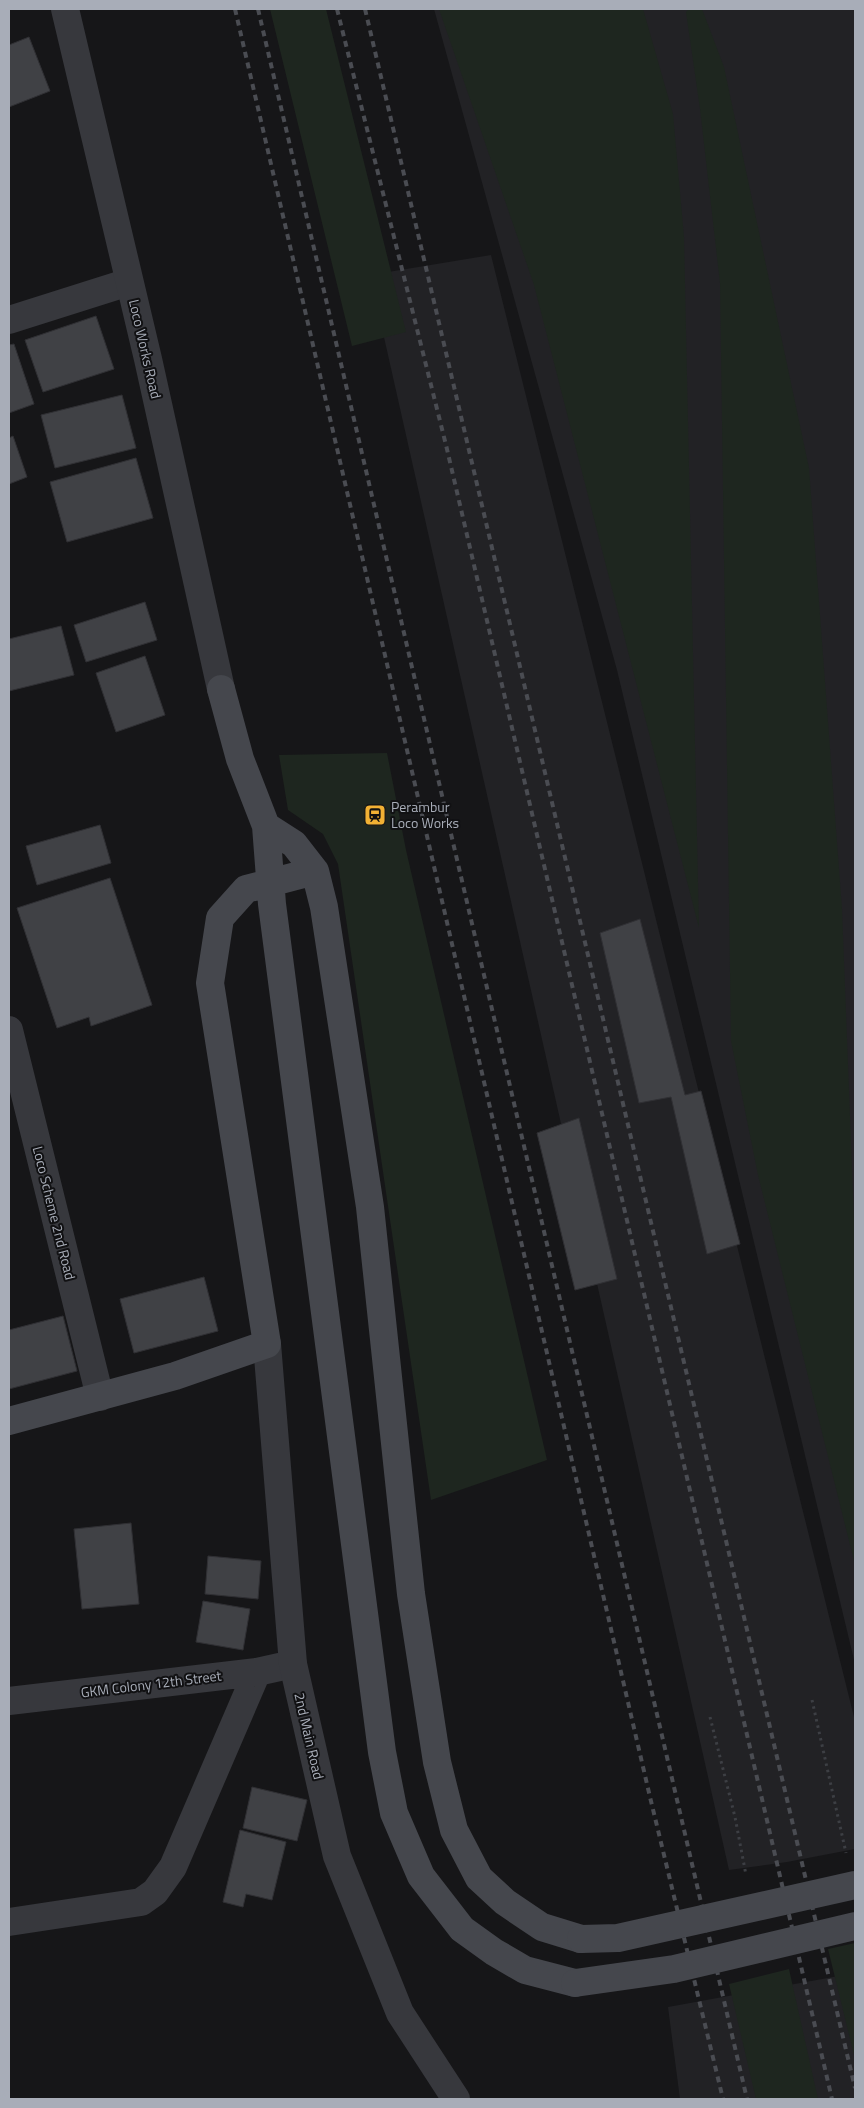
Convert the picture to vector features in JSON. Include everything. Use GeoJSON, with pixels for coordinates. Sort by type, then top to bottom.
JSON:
{"type":"FeatureCollection","features":[{"type":"Feature","properties":{"kind":"main road"},"geometry":{"type":"LineString","coordinates":[[221,690],[240,759],[266,826],[270,883],[382,1752],[394,1813],[421,1876],[462,1929],[494,1952],[525,1970],[575,1983],[674,1969],[855,1926]]}},
{"type":"Feature","properties":{"kind":"main road"},"geometry":{"type":"LineString","coordinates":[[266,826],[294,844],[315,871],[324,907],[370,1207],[411,1594],[437,1762],[454,1830],[479,1878],[505,1902],[542,1926],[581,1939],[618,1938],[855,1885]]}},
{"type":"Feature","properties":{"kind":"main road"},"geometry":{"type":"LineString","coordinates":[[9,1421],[175,1376],[266,1344],[210,983],[220,918],[246,889],[315,871]]}},
{"type":"Feature","properties":{"kind":"street","name":"Loco Works Road"},"geometry":{"type":"LineString","coordinates":[[65,9],[148,359],[221,690]]}},
{"type":"Feature","properties":{"kind":"street"},"geometry":{"type":"LineString","coordinates":[[9,320],[129,282]]}},
{"type":"Feature","properties":{"kind":"street","name":"Loco Scheme 2nd Road"},"geometry":{"type":"LineString","coordinates":[[9,1030],[100,1397]]}},
{"type":"Feature","properties":{"kind":"street","name":"2nd Main Road"},"geometry":{"type":"LineString","coordinates":[[266,1344],[293,1664],[338,1856],[400,2013],[456,2099]]}},
{"type":"Feature","properties":{"kind":"street","name":"GKM Colony 12th Street"},"geometry":{"type":"LineString","coordinates":[[9,1701],[257,1672],[293,1664]]}},
{"type":"Feature","properties":{"kind":"street"},"geometry":{"type":"LineString","coordinates":[[9,1922],[142,1902],[155,1892],[173,1867],[257,1672]]}},
{"type":"Feature","properties":{"kind":"path"},"geometry":{"type":"LineString","coordinates":[[812,1700],[846,1854]]}},
{"type":"Feature","properties":{"kind":"path"},"geometry":{"type":"LineString","coordinates":[[710,1717],[735,1817],[747,1878]]}},
{"type":"Feature","properties":{"kind":"shaded area"},"geometry":{"type":"Polygon","coordinates":[[[270,9],[326,9],[406,332],[352,346],[270,9]]]}},
{"type":"Feature","properties":{"kind":"shaded area"},"geometry":{"type":"Polygon","coordinates":[[[434,9],[855,9],[855,1664],[617,670],[434,9]]]}},
{"type":"Feature","properties":{"kind":"shaded area"},"geometry":{"type":"Polygon","coordinates":[[[439,9],[643,9],[673,114],[684,237],[699,928],[534,285],[439,9]]]}},
{"type":"Feature","properties":{"kind":"shaded area"},"geometry":{"type":"Polygon","coordinates":[[[689,9],[702,9],[724,67],[809,468],[842,909],[855,1246],[855,1565],[758,1175],[731,1041],[720,283],[700,109],[686,12],[689,9]]]}},
{"type":"Feature","properties":{"kind":"shaded area"},"geometry":{"type":"Polygon","coordinates":[[[491,255],[855,1721],[855,1849],[787,1862],[729,1870],[370,275],[491,255]]]}},
{"type":"Feature","properties":{"kind":"shaded area"},"geometry":{"type":"Polygon","coordinates":[[[387,753],[406,850],[547,1460],[431,1500],[338,864],[323,834],[288,810],[279,755],[387,753]]]}},
{"type":"Feature","properties":{"kind":"shaded area"},"geometry":{"type":"Polygon","coordinates":[[[855,1943],[855,2059],[828,1949],[855,1943]]]}},
{"type":"Feature","properties":{"kind":"shaded area"},"geometry":{"type":"Polygon","coordinates":[[[789,1969],[818,2099],[756,2099],[729,1984],[789,1969]]]}},
{"type":"Feature","properties":{"kind":"shaded area"},"geometry":{"type":"Polygon","coordinates":[[[855,1973],[855,2099],[680,2099],[668,2007],[855,1973]]]}},
{"type":"Feature","properties":{"kind":"building"},"geometry":{"type":"Polygon","coordinates":[[[29,37],[50,91],[9,107],[9,45],[29,37]]]}},
{"type":"Feature","properties":{"kind":"building"},"geometry":{"type":"Polygon","coordinates":[[[96,316],[114,369],[43,392],[25,340],[96,316]]]}},
{"type":"Feature","properties":{"kind":"building"},"geometry":{"type":"Polygon","coordinates":[[[14,344],[34,404],[9,413],[9,345],[14,344]]]}},
{"type":"Feature","properties":{"kind":"building"},"geometry":{"type":"Polygon","coordinates":[[[122,395],[136,448],[55,468],[41,415],[122,395]]]}},
{"type":"Feature","properties":{"kind":"building"},"geometry":{"type":"Polygon","coordinates":[[[13,436],[27,477],[9,484],[9,438],[13,436]]]}},
{"type":"Feature","properties":{"kind":"building"},"geometry":{"type":"Polygon","coordinates":[[[136,458],[153,518],[67,542],[50,482],[136,458]]]}},
{"type":"Feature","properties":{"kind":"building"},"geometry":{"type":"Polygon","coordinates":[[[145,602],[157,640],[86,662],[74,625],[145,602]]]}},
{"type":"Feature","properties":{"kind":"building"},"geometry":{"type":"Polygon","coordinates":[[[61,626],[74,675],[9,691],[9,639],[61,626]]]}},
{"type":"Feature","properties":{"kind":"building"},"geometry":{"type":"Polygon","coordinates":[[[145,656],[165,715],[116,732],[96,673],[145,656]]]}},
{"type":"Feature","properties":{"kind":"building"},"geometry":{"type":"Polygon","coordinates":[[[100,825],[111,863],[37,885],[26,846],[100,825]]]}},
{"type":"Feature","properties":{"kind":"building"},"geometry":{"type":"Polygon","coordinates":[[[110,878],[152,1005],[91,1026],[89,1017],[57,1028],[17,908],[110,878]]]}},
{"type":"Feature","properties":{"kind":"building"},"geometry":{"type":"Polygon","coordinates":[[[640,919],[685,1095],[701,1091],[740,1244],[707,1254],[671,1097],[639,1103],[600,933],[640,919]]]}},
{"type":"Feature","properties":{"kind":"building"},"geometry":{"type":"Polygon","coordinates":[[[579,1118],[617,1279],[575,1290],[537,1133],[579,1118]]]}},
{"type":"Feature","properties":{"kind":"building"},"geometry":{"type":"Polygon","coordinates":[[[204,1277],[218,1331],[134,1353],[120,1299],[204,1277]]]}},
{"type":"Feature","properties":{"kind":"building"},"geometry":{"type":"Polygon","coordinates":[[[63,1316],[77,1371],[9,1389],[9,1330],[63,1316]]]}},
{"type":"Feature","properties":{"kind":"building"},"geometry":{"type":"Polygon","coordinates":[[[131,1523],[139,1604],[82,1609],[74,1529],[131,1523]]]}},
{"type":"Feature","properties":{"kind":"building"},"geometry":{"type":"Polygon","coordinates":[[[208,1556],[261,1561],[258,1599],[205,1594],[208,1556]]]}},
{"type":"Feature","properties":{"kind":"building"},"geometry":{"type":"Polygon","coordinates":[[[203,1601],[250,1609],[243,1650],[196,1642],[203,1601]]]}},
{"type":"Feature","properties":{"kind":"building"},"geometry":{"type":"Polygon","coordinates":[[[252,1787],[307,1800],[297,1841],[243,1828],[252,1787]]]}},
{"type":"Feature","properties":{"kind":"building"},"geometry":{"type":"Polygon","coordinates":[[[240,1830],[286,1842],[272,1900],[246,1894],[243,1907],[223,1902],[240,1830]]]}},
{"type":"Feature","properties":{"kind":"railway"},"geometry":{"type":"LineString","coordinates":[[235,9],[650,1797],[723,2099]]}},
{"type":"Feature","properties":{"kind":"railway"},"geometry":{"type":"LineString","coordinates":[[258,9],[747,2099]]}},
{"type":"Feature","properties":{"kind":"railway"},"geometry":{"type":"LineString","coordinates":[[337,9],[446,445],[832,2099]]}},
{"type":"Feature","properties":{"kind":"railway"},"geometry":{"type":"LineString","coordinates":[[365,9],[855,2088]]}},
{"type":"Feature","properties":{"kind":"place","name":"Perambur Loco Works"},"geometry":{"type":"Point","coordinates":[375,815]}}]}
